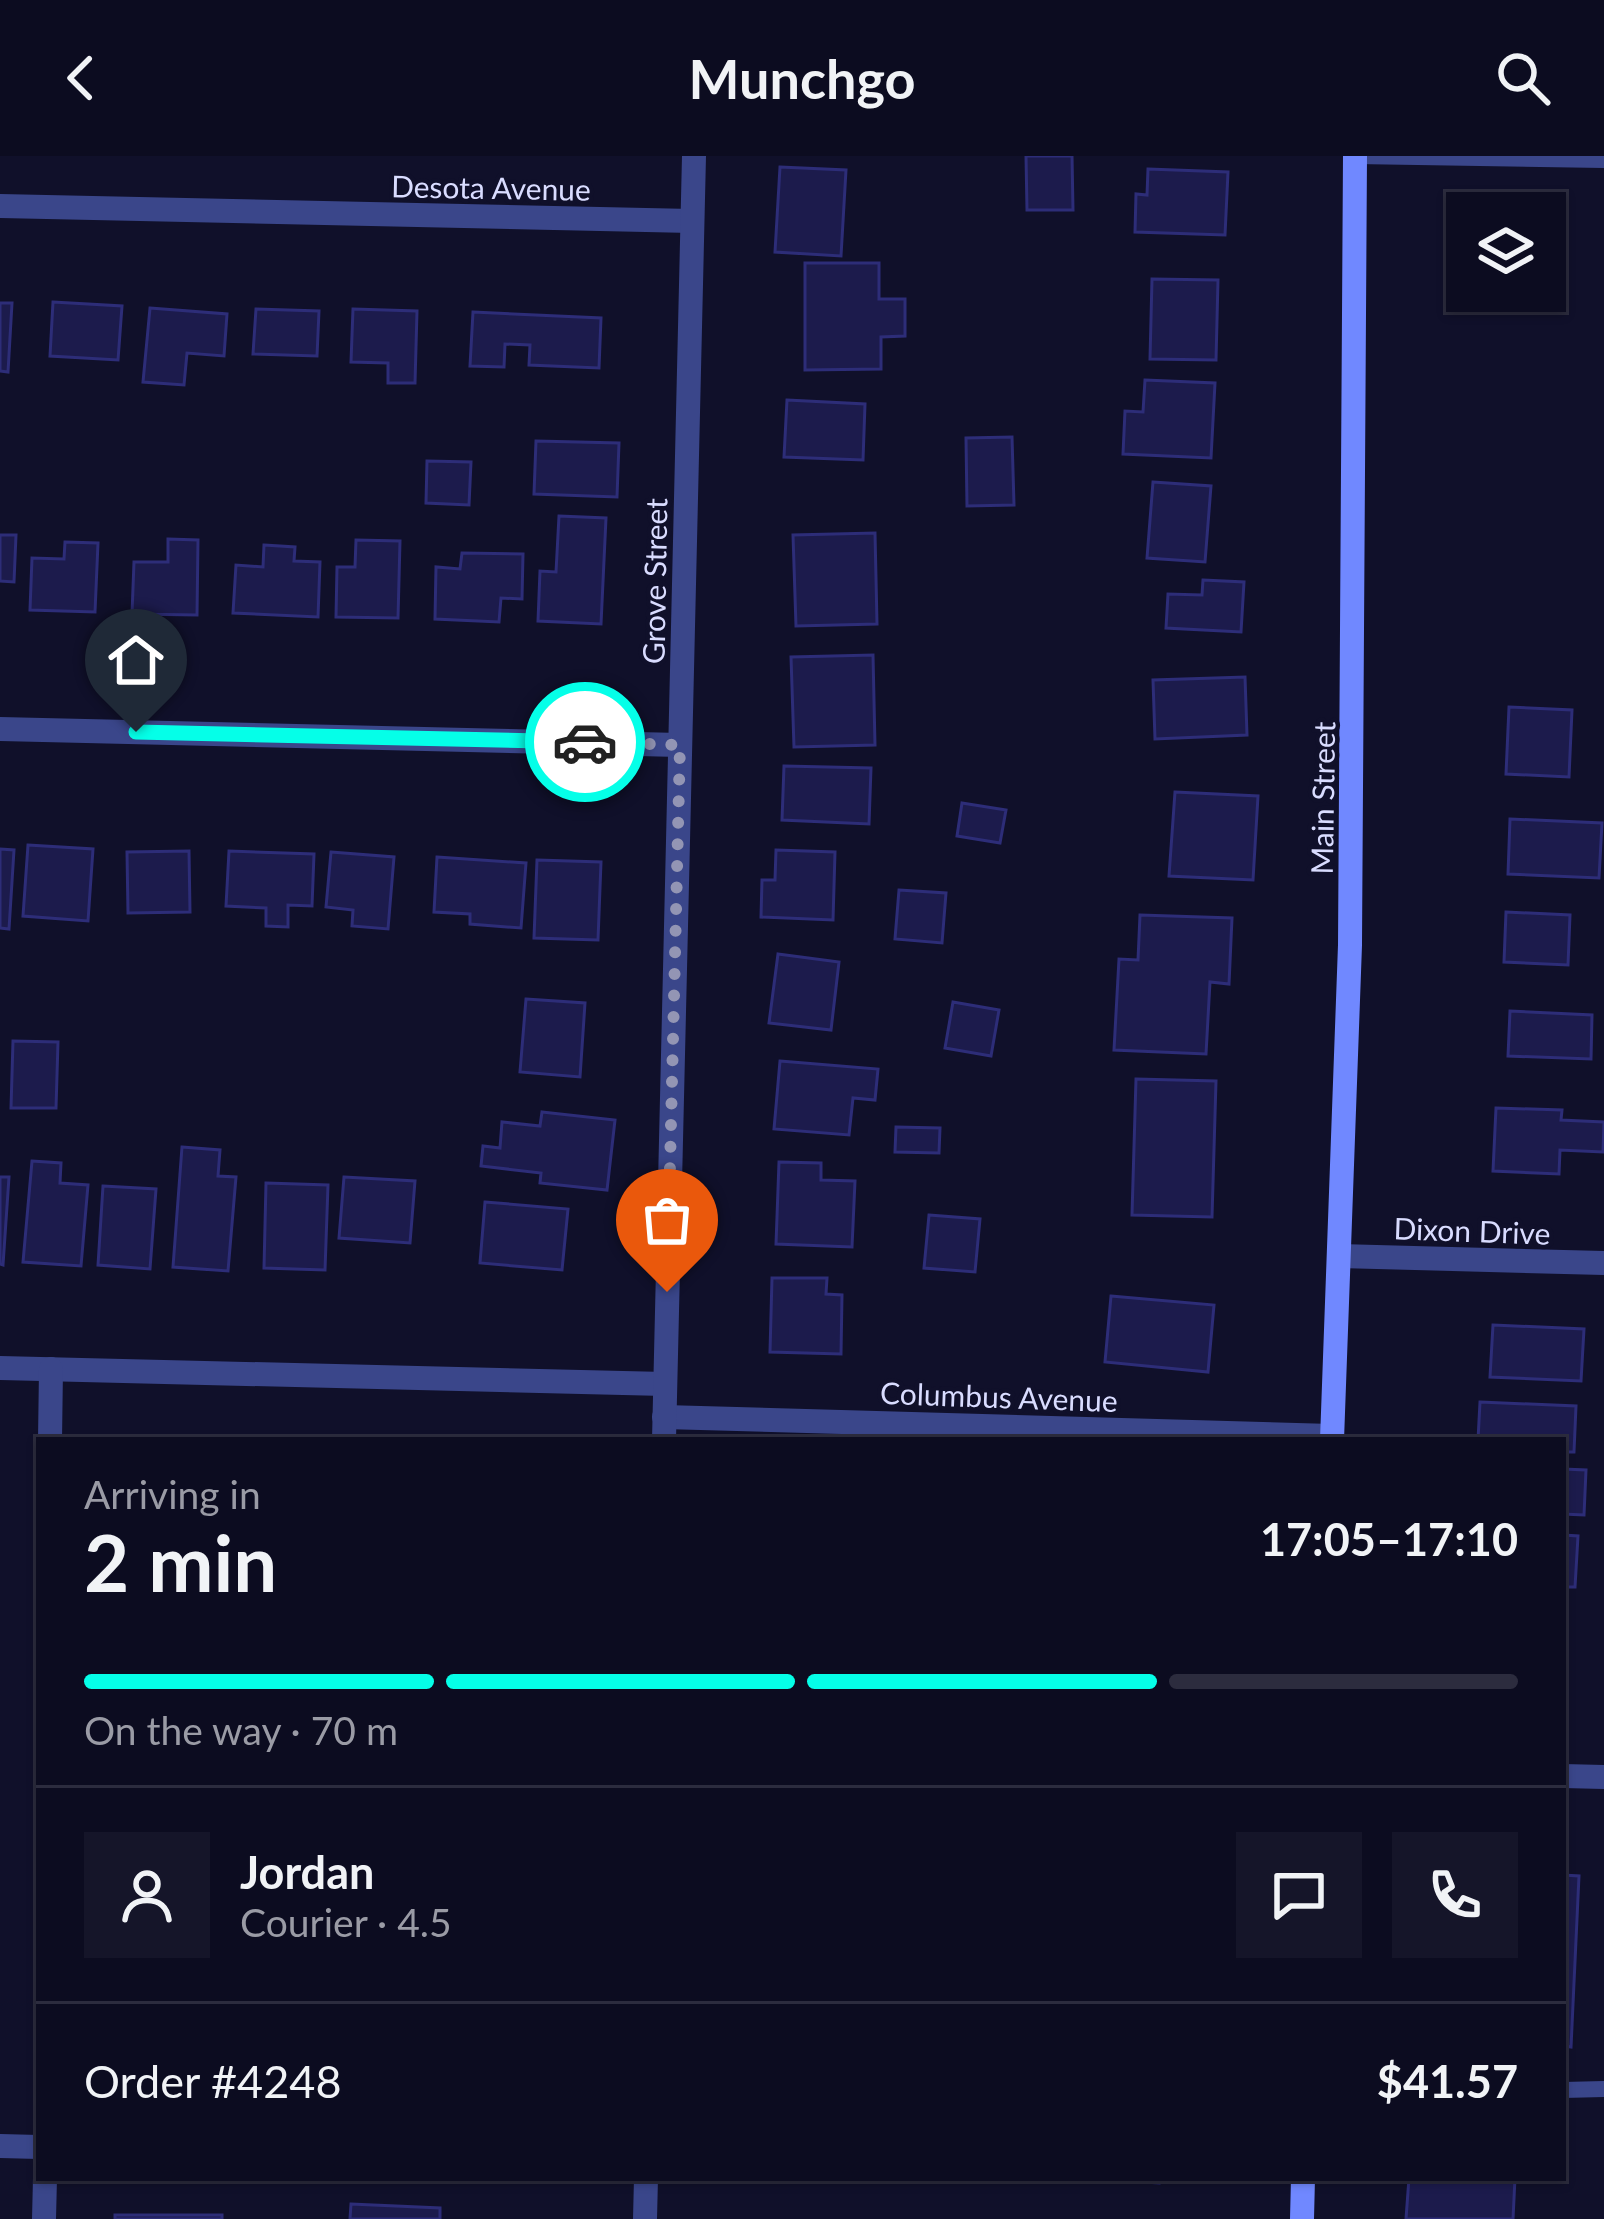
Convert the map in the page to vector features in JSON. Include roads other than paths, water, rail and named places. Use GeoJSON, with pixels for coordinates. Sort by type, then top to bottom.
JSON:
{"type":"FeatureCollection","features":[{"type":"Feature","properties":{"kind":"main road","name":"Main Street"},"geometry":{"type":"LineString","coordinates":[[1332,1437],[1352,842],[1355,156]]}},
{"type":"Feature","properties":{"kind":"main road"},"geometry":{"type":"LineString","coordinates":[[1302,2219],[1304,2181]]}},
{"type":"Feature","properties":{"kind":"street","name":"Grove Street"},"geometry":{"type":"LineString","coordinates":[[664,1428],[694,156]]}},
{"type":"Feature","properties":{"kind":"street","name":"Desota Avenue"},"geometry":{"type":"LineString","coordinates":[[0,206],[692,221]]}},
{"type":"Feature","properties":{"kind":"street"},"geometry":{"type":"LineString","coordinates":[[0,729],[680,745]]}},
{"type":"Feature","properties":{"kind":"street","name":"Dixon Drive"},"geometry":{"type":"LineString","coordinates":[[1339,1256],[1604,1263]]}},
{"type":"Feature","properties":{"kind":"street"},"geometry":{"type":"LineString","coordinates":[[0,1368],[665,1384]]}},
{"type":"Feature","properties":{"kind":"street"},"geometry":{"type":"LineString","coordinates":[[50,1437],[51,1369]]}},
{"type":"Feature","properties":{"kind":"street","name":"Columbus Avenue"},"geometry":{"type":"LineString","coordinates":[[664,1428],[1265,1437]]}},
{"type":"Feature","properties":{"kind":"street"},"geometry":{"type":"LineString","coordinates":[[1566,1776],[1604,1777]]}},
{"type":"Feature","properties":{"kind":"street"},"geometry":{"type":"LineString","coordinates":[[0,2146],[36,2147]]}},
{"type":"Feature","properties":{"kind":"street"},"geometry":{"type":"LineString","coordinates":[[44,2219],[45,2181]]}},
{"type":"Feature","properties":{"kind":"street"},"geometry":{"type":"LineString","coordinates":[[645,2219],[646,2181]]}},
{"type":"Feature","properties":{"kind":"lane"},"geometry":{"type":"LineString","coordinates":[[1355,156],[1604,160]]}},
{"type":"Feature","properties":{"kind":"lane"},"geometry":{"type":"LineString","coordinates":[[1566,2090],[1604,2089]]}}]}
